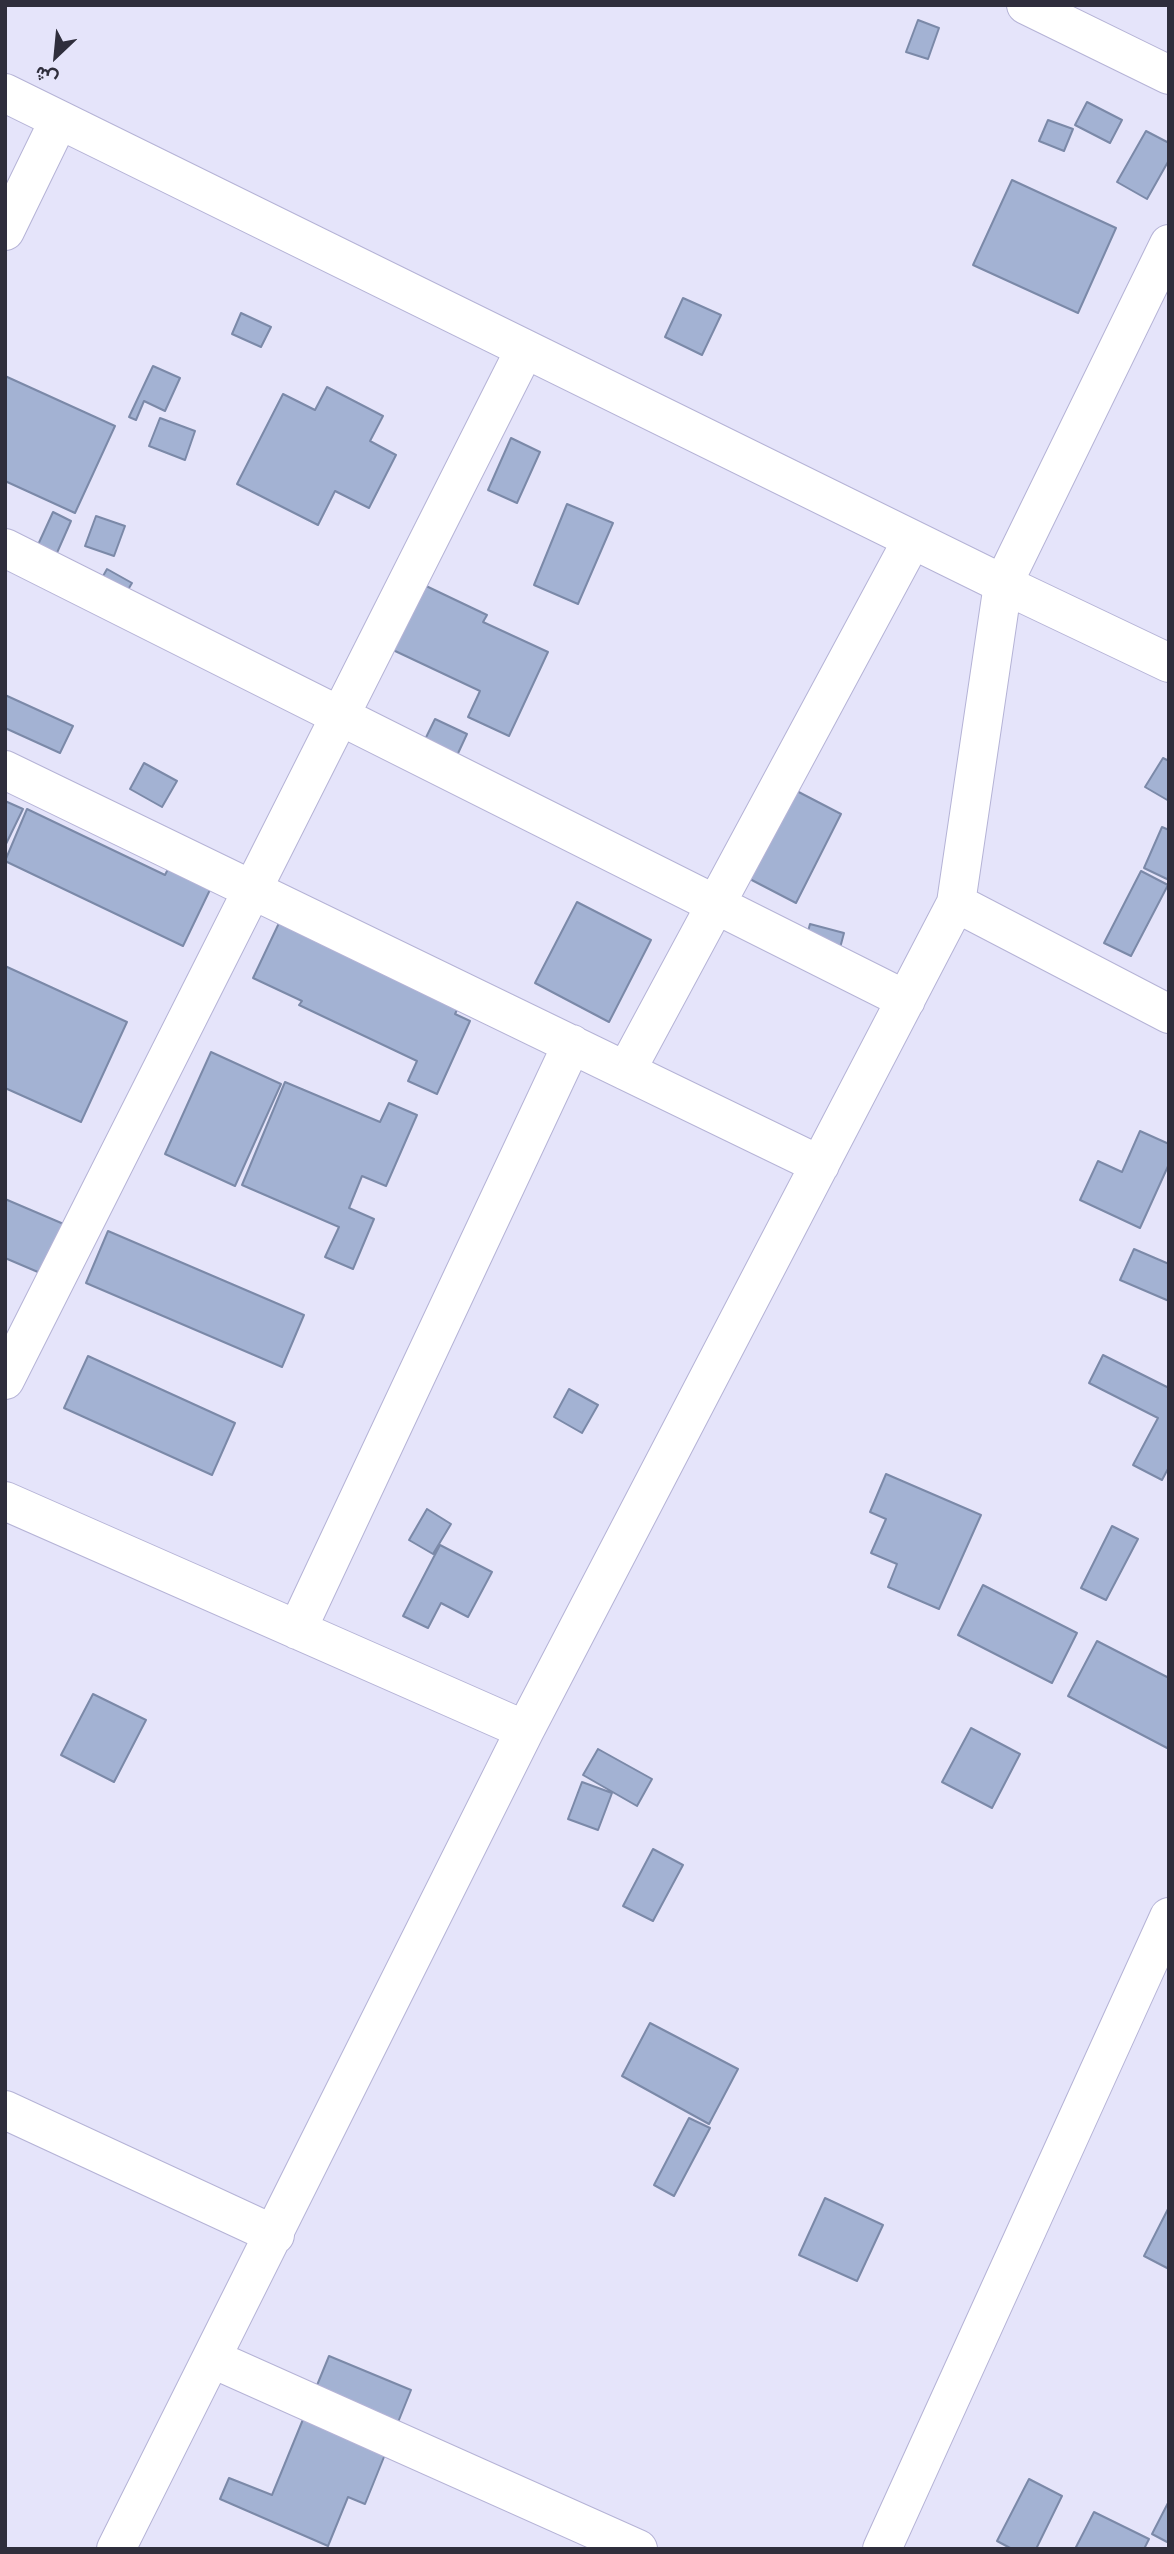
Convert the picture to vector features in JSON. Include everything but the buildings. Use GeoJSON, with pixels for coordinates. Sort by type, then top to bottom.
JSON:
{"type":"FeatureCollection","features":[{"type":"Feature","properties":{"kind":"street"},"geometry":{"type":"LineString","coordinates":[[1026,5],[1169,75]]}},
{"type":"Feature","properties":{"kind":"street"},"geometry":{"type":"LineString","coordinates":[[5,93],[912,540],[1169,663]]}},
{"type":"Feature","properties":{"kind":"street"},"geometry":{"type":"LineString","coordinates":[[5,231],[60,120]]}},
{"type":"Feature","properties":{"kind":"street"},"geometry":{"type":"LineString","coordinates":[[116,2549],[525,1730],[957,903],[1003,584],[1169,244]]}},
{"type":"Feature","properties":{"kind":"street"},"geometry":{"type":"LineString","coordinates":[[5,1380],[525,349]]}},
{"type":"Feature","properties":{"kind":"street"},"geometry":{"type":"LineString","coordinates":[[626,1071],[912,540]]}},
{"type":"Feature","properties":{"kind":"street"},"geometry":{"type":"LineString","coordinates":[[5,548],[906,1000]]}},
{"type":"Feature","properties":{"kind":"street"},"geometry":{"type":"LineString","coordinates":[[5,770],[820,1165]]}},
{"type":"Feature","properties":{"kind":"street"},"geometry":{"type":"LineString","coordinates":[[957,903],[1169,1014]]}},
{"type":"Feature","properties":{"kind":"street"},"geometry":{"type":"LineString","coordinates":[[297,1630],[572,1044]]}},
{"type":"Feature","properties":{"kind":"street"},"geometry":{"type":"LineString","coordinates":[[5,1501],[525,1730]]}},
{"type":"Feature","properties":{"kind":"street"},"geometry":{"type":"LineString","coordinates":[[883,2549],[1169,1917]]}},
{"type":"Feature","properties":{"kind":"street"},"geometry":{"type":"LineString","coordinates":[[5,2109],[275,2235]]}},
{"type":"Feature","properties":{"kind":"street"},"geometry":{"type":"LineString","coordinates":[[213,2359],[638,2549]]}}]}
